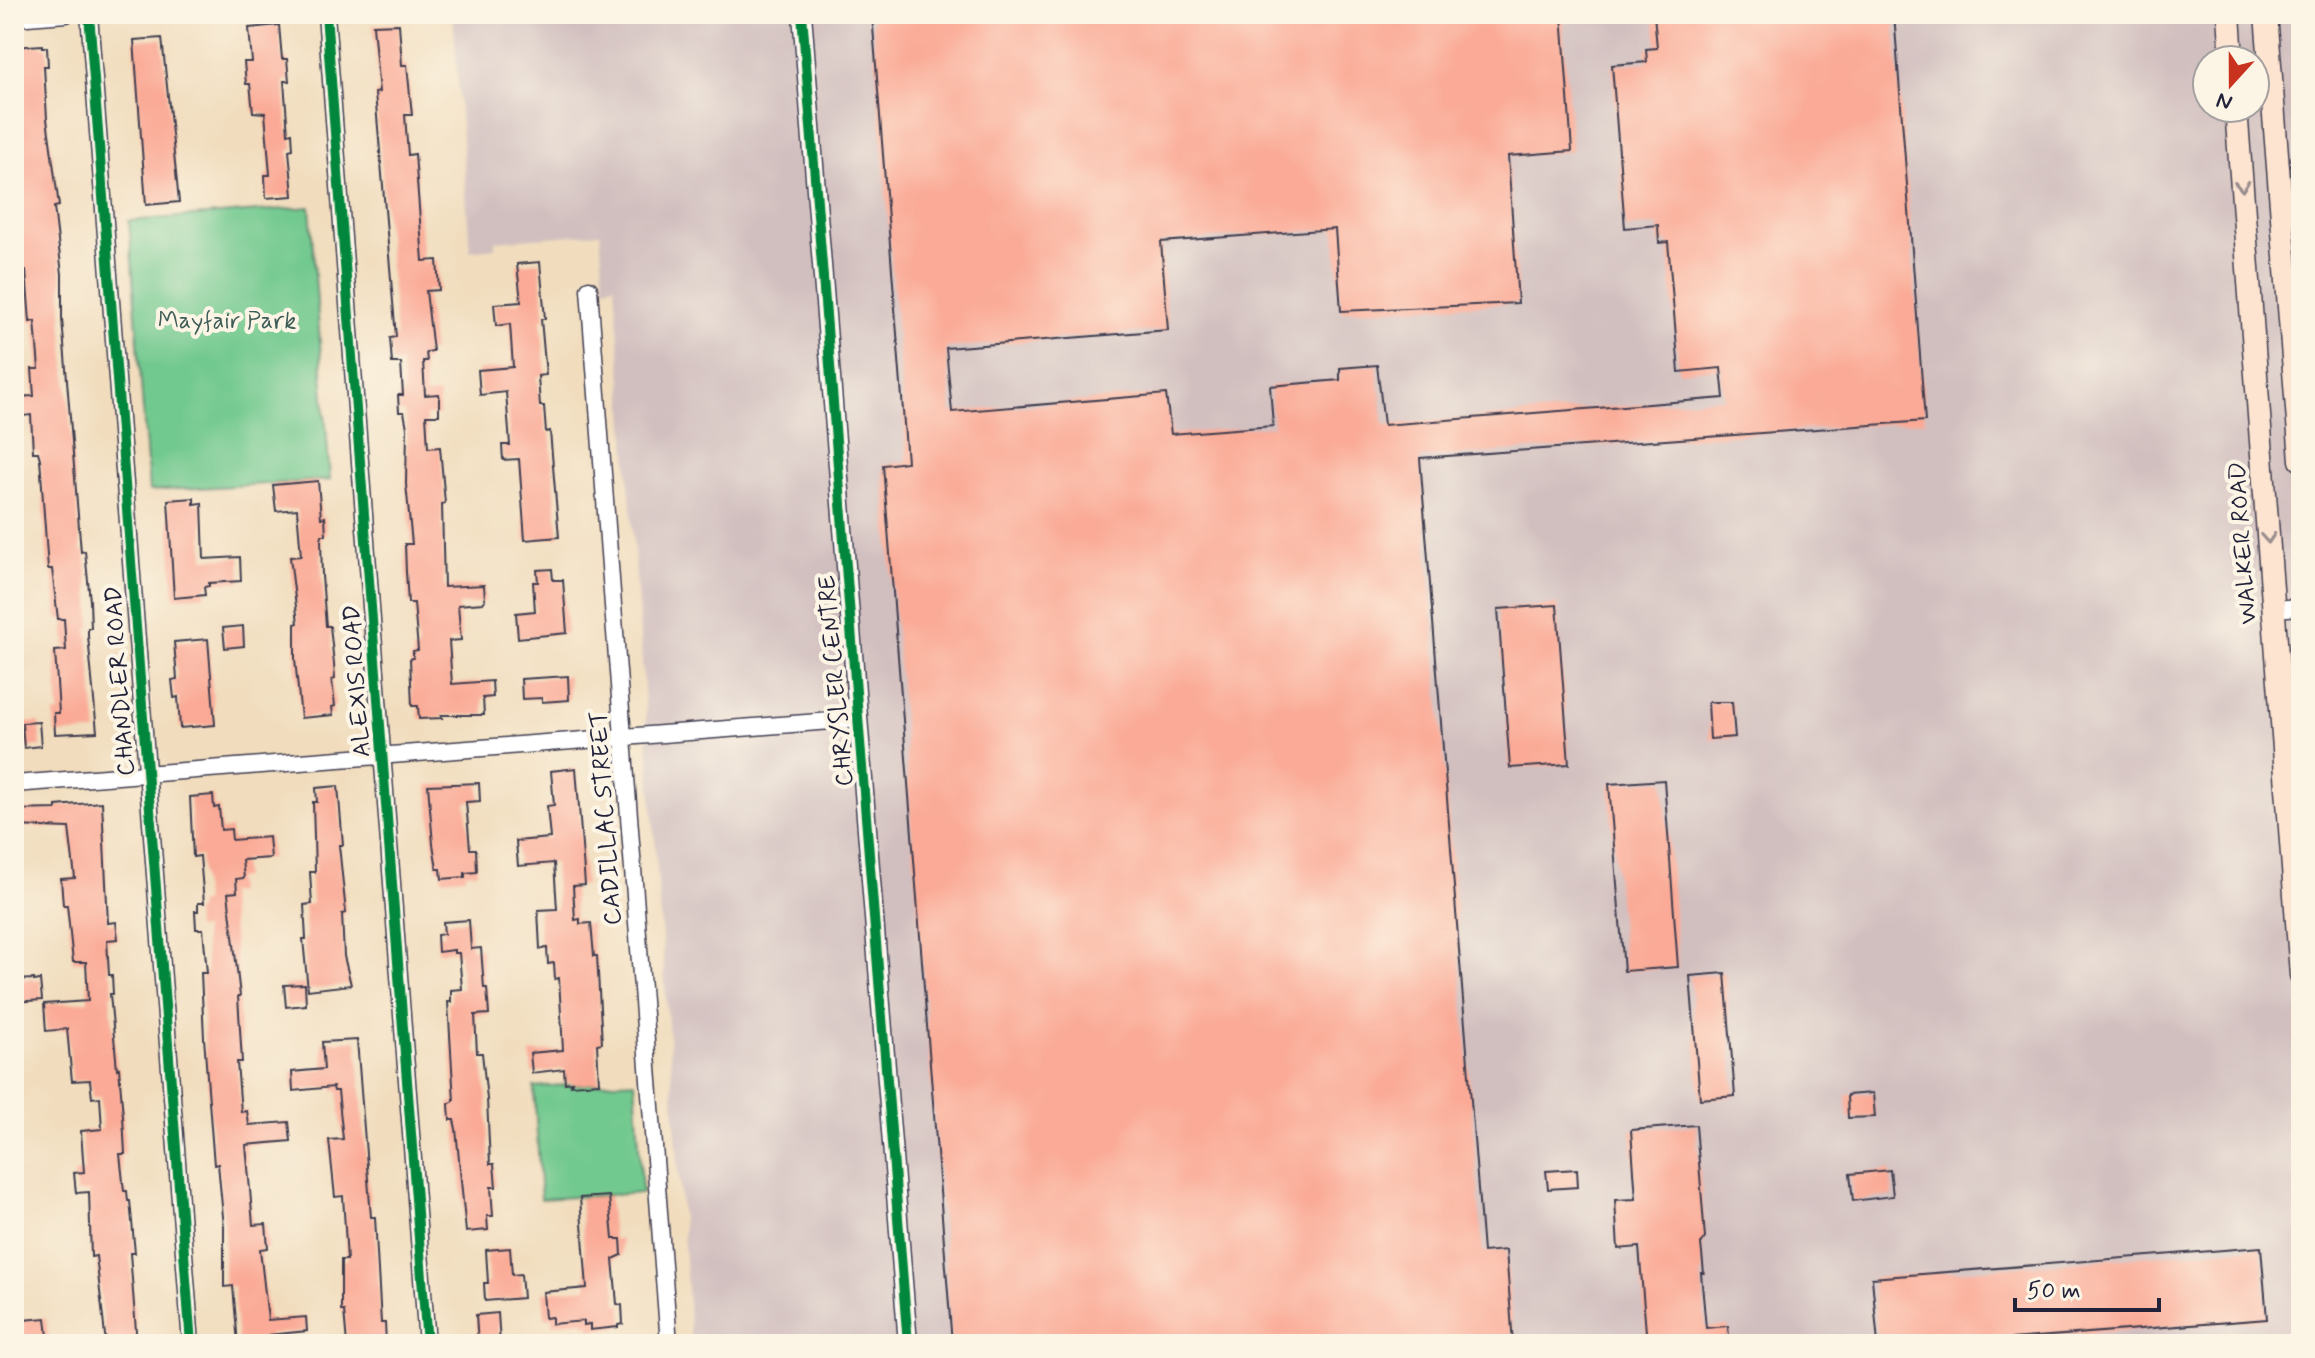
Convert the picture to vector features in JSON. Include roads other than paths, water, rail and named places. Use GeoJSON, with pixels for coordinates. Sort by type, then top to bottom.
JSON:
{"type":"FeatureCollection","features":[{"type":"Feature","properties":{"kind":"main road"},"geometry":{"type":"LineString","coordinates":[[2229,14],[2231,44]]}},
{"type":"Feature","properties":{"kind":"main road"},"geometry":{"type":"LineString","coordinates":[[2266,14],[2301,460]]}},
{"type":"Feature","properties":{"kind":"main road","name":"WALKER ROAD"},"geometry":{"type":"LineString","coordinates":[[2237,124],[2301,975]]}},
{"type":"Feature","properties":{"kind":"street"},"geometry":{"type":"LineString","coordinates":[[14,18],[66,14]]}},
{"type":"Feature","properties":{"kind":"street","name":"CHANDLER ROAD"},"geometry":{"type":"LineString","coordinates":[[89,14],[191,1344]]}},
{"type":"Feature","properties":{"kind":"street","name":"ALEXIS ROAD"},"geometry":{"type":"LineString","coordinates":[[326,14],[427,1344]]}},
{"type":"Feature","properties":{"kind":"street","name":"CHRYSLER CENTRE"},"geometry":{"type":"LineString","coordinates":[[802,14],[908,1344]]}},
{"type":"Feature","properties":{"kind":"street","name":"CADILLAC STREET"},"geometry":{"type":"LineString","coordinates":[[589,289],[669,1344]]}},
{"type":"Feature","properties":{"kind":"street"},"geometry":{"type":"LineString","coordinates":[[2274,609],[2301,607]]}},
{"type":"Feature","properties":{"kind":"street"},"geometry":{"type":"LineString","coordinates":[[14,784],[858,719]]}},
{"type":"Feature","properties":{"kind":"park label","name":"Mayfair Park"},"geometry":{"type":"Point","coordinates":[227,320]}}]}
